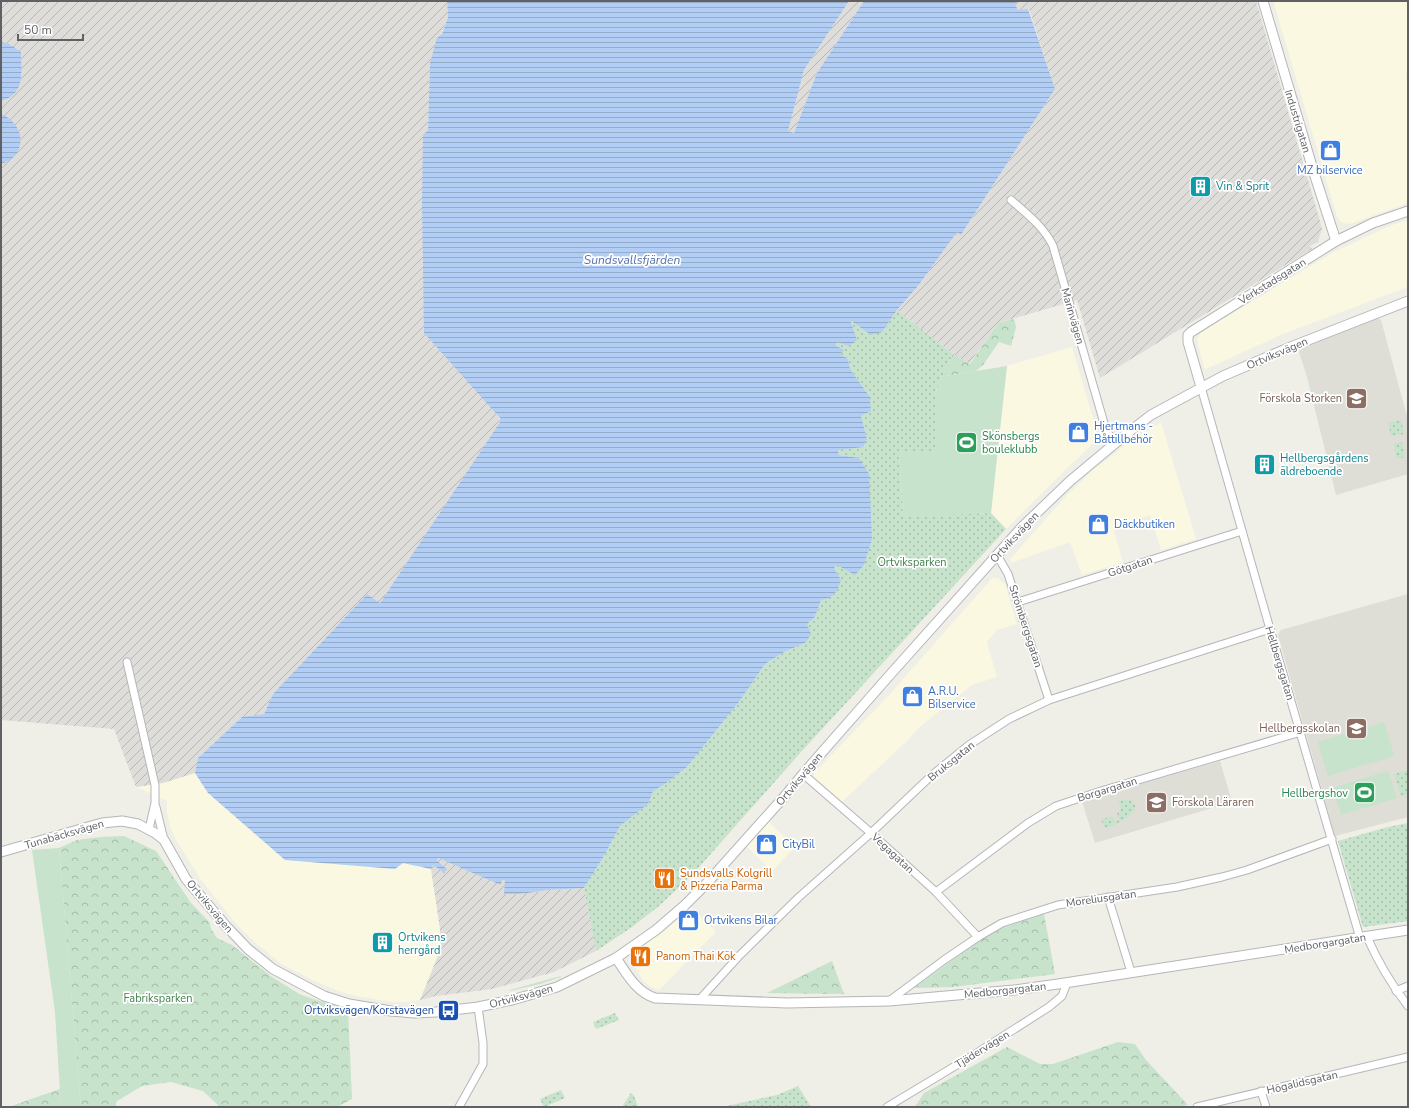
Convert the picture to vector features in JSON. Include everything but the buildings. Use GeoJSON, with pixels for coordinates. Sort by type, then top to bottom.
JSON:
{"type":"FeatureCollection","features":[{"type":"Feature","properties":{"kind":"street","name":"Industrigatan"},"geometry":{"type":"LineString","coordinates":[[1263,1],[1316,180],[1336,241]]}},
{"type":"Feature","properties":{"kind":"street","name":"Marinvägen"},"geometry":{"type":"LineString","coordinates":[[1011,200],[1032,218],[1049,238],[1053,246],[1106,430],[1116,443]]}},
{"type":"Feature","properties":{"kind":"street","name":"Verkstadsgatan"},"geometry":{"type":"LineString","coordinates":[[1201,387],[1188,342],[1188,335],[1191,332],[1336,241],[1373,223],[1408,211]]}},
{"type":"Feature","properties":{"kind":"street","name":"Ortviksvägen"},"geometry":{"type":"LineString","coordinates":[[127,662],[154,785],[155,804],[164,840],[186,879],[226,926],[248,949],[273,970],[324,996],[349,1004],[414,1013],[478,1007],[537,994],[557,987],[616,958],[656,930],[685,905],[774,809],[803,774],[1022,527],[1052,498],[1151,415],[1223,376],[1293,346],[1408,301]]}},
{"type":"Feature","properties":{"kind":"street","name":"Hellbergsgatan"},"geometry":{"type":"LineString","coordinates":[[1201,387],[1332,839],[1364,937],[1396,991],[1408,1006]]}},
{"type":"Feature","properties":{"kind":"street","name":"Götgatan"},"geometry":{"type":"LineString","coordinates":[[1018,602],[1242,531]]}},
{"type":"Feature","properties":{"kind":"street","name":"Strömbergsgatan"},"geometry":{"type":"LineString","coordinates":[[997,555],[1008,574],[1049,700]]}},
{"type":"Feature","properties":{"kind":"street","name":"Bruksgatan"},"geometry":{"type":"LineString","coordinates":[[700,1000],[740,955],[799,897],[871,833],[930,776],[969,745],[1008,719],[1049,700],[1270,629]]}},
{"type":"Feature","properties":{"kind":"street","name":"Borgargatan"},"geometry":{"type":"LineString","coordinates":[[936,892],[1028,823],[1056,806],[1101,790],[1301,732]]}},
{"type":"Feature","properties":{"kind":"street","name":"Vegagatan"},"geometry":{"type":"LineString","coordinates":[[803,774],[936,892],[978,937]]}},
{"type":"Feature","properties":{"kind":"street","name":"Ortviksvägen"},"geometry":{"type":"LineString","coordinates":[[155,804],[149,829],[164,840]]}},
{"type":"Feature","properties":{"kind":"street","name":"Tunabäcksvägen"},"geometry":{"type":"LineString","coordinates":[[1,852],[102,823],[122,821],[130,822],[149,829]]}},
{"type":"Feature","properties":{"kind":"street","name":"Moreliusgatan"},"geometry":{"type":"LineString","coordinates":[[889,1001],[944,960],[1002,922],[1058,905],[1177,887],[1222,877],[1247,870],[1332,839]]}},
{"type":"Feature","properties":{"kind":"street"},"geometry":{"type":"LineString","coordinates":[[1108,897],[1131,972]]}},
{"type":"Feature","properties":{"kind":"street","name":"Medborgargatan"},"geometry":{"type":"LineString","coordinates":[[616,958],[638,989],[649,996],[666,999],[787,1003],[889,1001],[1014,990],[1067,983],[1408,930]]}},
{"type":"Feature","properties":{"kind":"street","name":"Tjädervägen"},"geometry":{"type":"LineString","coordinates":[[887,1107],[1049,1007],[1062,996],[1067,983]]}},
{"type":"Feature","properties":{"kind":"street"},"geometry":{"type":"LineString","coordinates":[[1396,991],[1408,986]]}},
{"type":"Feature","properties":{"kind":"street"},"geometry":{"type":"LineString","coordinates":[[459,1107],[483,1064],[483,1043],[478,1007]]}},
{"type":"Feature","properties":{"kind":"street","name":"Högalidsgatan"},"geometry":{"type":"LineString","coordinates":[[1197,1107],[1408,1057]]}},
{"type":"Feature","properties":{"kind":"street"},"geometry":{"type":"LineString","coordinates":[[1262,1091],[1266,1107]]}},
{"type":"Feature","properties":{"kind":"shaded area"},"geometry":{"type":"Polygon","coordinates":[[[1,1],[447,1],[448,17],[430,63],[428,130],[500,422],[380,603],[367,594],[273,694],[264,714],[242,717],[198,758],[195,773],[163,783],[136,787],[114,729],[1,720],[1,1]]]}},
{"type":"Feature","properties":{"kind":"shaded area"},"geometry":{"type":"Polygon","coordinates":[[[849,1],[864,1],[817,73],[794,133],[788,131],[804,70],[849,1]]]}},
{"type":"Feature","properties":{"kind":"shaded area"},"geometry":{"type":"Polygon","coordinates":[[[1018,1],[1256,1],[1322,228],[1318,242],[1310,246],[1312,249],[1100,378],[1077,300],[998,323],[969,364],[953,354],[897,310],[918,286],[957,232],[962,234],[1055,89],[1029,9],[1018,11],[1015,4],[1018,1]]]}},
{"type":"Feature","properties":{"kind":"shaded area"},"geometry":{"type":"Polygon","coordinates":[[[1275,1],[1408,1],[1408,76],[1406,76],[1408,83],[1408,203],[1353,223],[1346,224],[1341,222],[1337,217],[1274,4],[1275,1]]]}},
{"type":"Feature","properties":{"kind":"shaded area"},"geometry":{"type":"Polygon","coordinates":[[[1408,220],[1408,287],[1283,334],[1206,369],[1204,368],[1197,339],[1201,332],[1332,253],[1389,226],[1408,220]]]}},
{"type":"Feature","properties":{"kind":"shaded area","name":"Förskola Storken"},"geometry":{"type":"Polygon","coordinates":[[[1378,318],[1381,320],[1408,420],[1408,474],[1336,495],[1307,377],[1299,352],[1300,349],[1313,343],[1378,318]]]}},
{"type":"Feature","properties":{"kind":"shaded area"},"geometry":{"type":"Polygon","coordinates":[[[1072,347],[1099,438],[1006,529],[991,513],[1007,366],[1072,347]]]}},
{"type":"Feature","properties":{"kind":"shaded area"},"geometry":{"type":"Polygon","coordinates":[[[1161,422],[1196,539],[1161,550],[1150,515],[1113,528],[1123,562],[1082,575],[1070,542],[1011,563],[1010,559],[1068,494],[1093,470],[1127,444],[1161,422]]]}},
{"type":"Feature","properties":{"kind":"shaded area"},"geometry":{"type":"Polygon","coordinates":[[[992,578],[998,578],[1005,584],[1017,624],[997,630],[987,642],[997,677],[972,685],[921,726],[842,802],[814,777],[814,773],[889,695],[992,578]]]}},
{"type":"Feature","properties":{"kind":"shaded area","name":"Hellbergsskolan"},"geometry":{"type":"Polygon","coordinates":[[[1408,594],[1408,817],[1335,836],[1278,635],[1281,630],[1408,594]]]}},
{"type":"Feature","properties":{"kind":"shaded area","name":"Förskola Läraren"},"geometry":{"type":"Polygon","coordinates":[[[1220,761],[1232,802],[1095,843],[1082,801],[1220,761]]]}},
{"type":"Feature","properties":{"kind":"shaded area"},"geometry":{"type":"Polygon","coordinates":[[[195,773],[208,793],[285,860],[403,863],[431,869],[440,929],[440,951],[420,1000],[393,1002],[356,996],[338,991],[283,965],[238,926],[201,880],[176,840],[170,826],[167,813],[167,801],[136,787],[163,783],[195,773]]]}},
{"type":"Feature","properties":{"kind":"shaded area"},"geometry":{"type":"Polygon","coordinates":[[[769,822],[795,847],[772,871],[746,846],[769,822]]]}},
{"type":"Feature","properties":{"kind":"shaded area"},"geometry":{"type":"Polygon","coordinates":[[[438,858],[501,884],[502,880],[506,880],[504,894],[584,888],[596,951],[554,972],[492,989],[436,996],[420,1000],[440,951],[440,929],[431,869],[433,865],[444,873],[437,861],[438,858]]]}},
{"type":"Feature","properties":{"kind":"shaded area"},"geometry":{"type":"Polygon","coordinates":[[[690,906],[716,932],[659,990],[651,987],[644,982],[632,963],[635,950],[667,929],[690,906]]]}},
{"type":"Feature","properties":{"kind":"green space","name":"Ortviksparken"},"geometry":{"type":"Polygon","coordinates":[[[897,310],[953,354],[936,390],[935,453],[899,453],[903,517],[991,513],[1006,529],[801,752],[692,875],[659,906],[632,927],[596,951],[584,888],[604,856],[620,826],[647,804],[653,791],[665,784],[687,767],[739,702],[765,664],[784,652],[805,643],[807,624],[815,617],[821,600],[841,580],[834,568],[837,565],[859,458],[839,455],[838,450],[867,439],[861,416],[871,411],[870,397],[850,369],[848,359],[840,354],[845,350],[836,346],[850,320],[882,332],[897,310]]]}},
{"type":"Feature","properties":{"kind":"green space"},"geometry":{"type":"Polygon","coordinates":[[[1014,319],[1016,327],[1011,346],[999,342],[983,365],[976,371],[946,376],[939,383],[953,354],[970,364],[998,323],[1014,319]]]}},
{"type":"Feature","properties":{"kind":"green space","name":"Skönsbergs bouleklubb"},"geometry":{"type":"Polygon","coordinates":[[[1007,366],[991,513],[903,518],[899,453],[935,453],[935,396],[940,382],[946,376],[1007,366]]]}},
{"type":"Feature","properties":{"kind":"green space"},"geometry":{"type":"Polygon","coordinates":[[[1401,420],[1404,434],[1391,436],[1388,423],[1401,420]]]}},
{"type":"Feature","properties":{"kind":"green space"},"geometry":{"type":"Polygon","coordinates":[[[1402,442],[1405,457],[1396,459],[1394,444],[1402,442]]]}},
{"type":"Feature","properties":{"kind":"green space"},"geometry":{"type":"Polygon","coordinates":[[[1384,722],[1394,756],[1328,776],[1318,742],[1384,722]]]}},
{"type":"Feature","properties":{"kind":"green space"},"geometry":{"type":"Polygon","coordinates":[[[1408,770],[1408,794],[1401,797],[1394,774],[1408,770]]]}},
{"type":"Feature","properties":{"kind":"green space","name":"Hellbergshov"},"geometry":{"type":"Polygon","coordinates":[[[1388,771],[1397,798],[1341,815],[1332,788],[1388,771]]]}},
{"type":"Feature","properties":{"kind":"green space"},"geometry":{"type":"Polygon","coordinates":[[[1128,799],[1134,803],[1135,808],[1133,812],[1123,820],[1106,829],[1101,820],[1111,816],[1115,821],[1119,819],[1117,813],[1121,809],[1118,801],[1128,799]]]}},
{"type":"Feature","properties":{"kind":"green space"},"geometry":{"type":"Polygon","coordinates":[[[1408,823],[1408,921],[1363,927],[1338,841],[1408,823]]]}},
{"type":"Feature","properties":{"kind":"green space","name":"Fabriksparken"},"geometry":{"type":"Polygon","coordinates":[[[124,836],[156,851],[191,903],[210,923],[211,929],[217,938],[232,945],[272,977],[301,995],[348,1010],[352,1099],[337,1107],[220,1107],[203,1091],[171,1082],[142,1086],[117,1101],[115,1107],[81,1107],[59,848],[77,840],[124,836]]]}},
{"type":"Feature","properties":{"kind":"green space"},"geometry":{"type":"Polygon","coordinates":[[[59,848],[81,1107],[61,1107],[55,1012],[32,850],[59,848]]]}},
{"type":"Feature","properties":{"kind":"green space"},"geometry":{"type":"Polygon","coordinates":[[[1044,914],[1055,974],[953,987],[914,988],[985,936],[1005,927],[1044,914]]]}},
{"type":"Feature","properties":{"kind":"green space"},"geometry":{"type":"Polygon","coordinates":[[[832,961],[844,994],[767,993],[832,961]]]}},
{"type":"Feature","properties":{"kind":"green space"},"geometry":{"type":"Polygon","coordinates":[[[561,976],[540,984],[510,991],[510,990],[561,976]]]}},
{"type":"Feature","properties":{"kind":"green space"},"geometry":{"type":"Polygon","coordinates":[[[615,1013],[619,1020],[596,1029],[593,1022],[615,1013]]]}},
{"type":"Feature","properties":{"kind":"green space"},"geometry":{"type":"Polygon","coordinates":[[[1118,1042],[1135,1044],[1146,1060],[1188,1105],[1178,1107],[915,1107],[924,1093],[1007,1047],[1040,1064],[1053,1064],[1118,1042]]]}},
{"type":"Feature","properties":{"kind":"green space"},"geometry":{"type":"Polygon","coordinates":[[[798,1086],[811,1107],[722,1107],[777,1095],[798,1086]]]}},
{"type":"Feature","properties":{"kind":"green space"},"geometry":{"type":"Polygon","coordinates":[[[60,1089],[61,1107],[9,1107],[14,1105],[60,1089]]]}},
{"type":"Feature","properties":{"kind":"green space"},"geometry":{"type":"Polygon","coordinates":[[[561,1090],[565,1098],[544,1107],[540,1099],[561,1090]]]}},
{"type":"Feature","properties":{"kind":"green space"},"geometry":{"type":"Polygon","coordinates":[[[631,1093],[634,1096],[638,1107],[622,1107],[631,1093]]]}},
{"type":"Feature","properties":{"kind":"water","name":"Sundsvallsfjärden"},"geometry":{"type":"Polygon","coordinates":[[[447,1],[849,1],[804,70],[788,131],[794,133],[817,73],[864,1],[1018,1],[1015,4],[1018,10],[1028,9],[1055,89],[961,235],[957,232],[882,332],[871,335],[850,320],[857,340],[849,346],[837,342],[836,346],[845,350],[840,354],[848,359],[850,369],[870,397],[871,411],[861,416],[867,439],[863,447],[838,450],[839,455],[859,458],[869,474],[872,539],[864,565],[855,575],[837,565],[834,568],[841,580],[840,584],[832,596],[821,600],[815,617],[807,624],[811,634],[805,643],[784,652],[765,664],[739,702],[687,767],[665,784],[653,791],[648,804],[620,826],[604,856],[584,888],[504,894],[505,880],[502,880],[501,885],[438,858],[437,861],[447,869],[444,873],[433,865],[431,869],[403,863],[395,869],[285,860],[208,793],[195,773],[198,758],[242,717],[264,714],[273,694],[367,594],[380,603],[500,422],[500,418],[424,333],[422,205],[423,135],[428,130],[430,63],[437,38],[442,34],[448,17],[447,1]]]}},
{"type":"Feature","properties":{"kind":"water"},"geometry":{"type":"Polygon","coordinates":[[[1,42],[9,44],[21,52],[21,74],[18,88],[15,93],[9,98],[1,101],[1,42]]]}},
{"type":"Feature","properties":{"kind":"water"},"geometry":{"type":"Polygon","coordinates":[[[1,114],[15,125],[19,132],[20,140],[16,154],[10,160],[1,164],[1,114]]]}},
{"type":"Feature","properties":{"kind":"place","name":"MZ bilservice"},"geometry":{"type":"Point","coordinates":[1330,150]}},
{"type":"Feature","properties":{"kind":"place","name":"Vin & Sprit"},"geometry":{"type":"Point","coordinates":[1200,186]}},
{"type":"Feature","properties":{"kind":"place","name":"Förskola Storken"},"geometry":{"type":"Point","coordinates":[1357,398]}},
{"type":"Feature","properties":{"kind":"place","name":"Hjertmans - Båttillbehör"},"geometry":{"type":"Point","coordinates":[1078,432]}},
{"type":"Feature","properties":{"kind":"place","name":"Skönsbergs bouleklubb"},"geometry":{"type":"Point","coordinates":[967,442]}},
{"type":"Feature","properties":{"kind":"place","name":"Hellbergsgårdens äldreboende"},"geometry":{"type":"Point","coordinates":[1265,464]}},
{"type":"Feature","properties":{"kind":"place","name":"Däckbutiken"},"geometry":{"type":"Point","coordinates":[1098,524]}},
{"type":"Feature","properties":{"kind":"place","name":"A.R.U. Bilservice"},"geometry":{"type":"Point","coordinates":[913,697]}},
{"type":"Feature","properties":{"kind":"place","name":"Hellbergsskolan"},"geometry":{"type":"Point","coordinates":[1356,728]}},
{"type":"Feature","properties":{"kind":"place","name":"Hellbergshov"},"geometry":{"type":"Point","coordinates":[1364,793]}},
{"type":"Feature","properties":{"kind":"place","name":"Förskola Läraren"},"geometry":{"type":"Point","coordinates":[1157,802]}},
{"type":"Feature","properties":{"kind":"place","name":"CityBil"},"geometry":{"type":"Point","coordinates":[767,844]}},
{"type":"Feature","properties":{"kind":"place","name":"Sundsvalls Kolgrill & Pizzeria Parma"},"geometry":{"type":"Point","coordinates":[665,879]}},
{"type":"Feature","properties":{"kind":"place","name":"Ortvikens Bilar"},"geometry":{"type":"Point","coordinates":[688,920]}},
{"type":"Feature","properties":{"kind":"place","name":"Ortvikens herrgård"},"geometry":{"type":"Point","coordinates":[383,943]}},
{"type":"Feature","properties":{"kind":"place","name":"Panom Thai Kök"},"geometry":{"type":"Point","coordinates":[641,956]}},
{"type":"Feature","properties":{"kind":"place","name":"Ortviksvägen/Korstavägen"},"geometry":{"type":"Point","coordinates":[449,1010]}}]}
